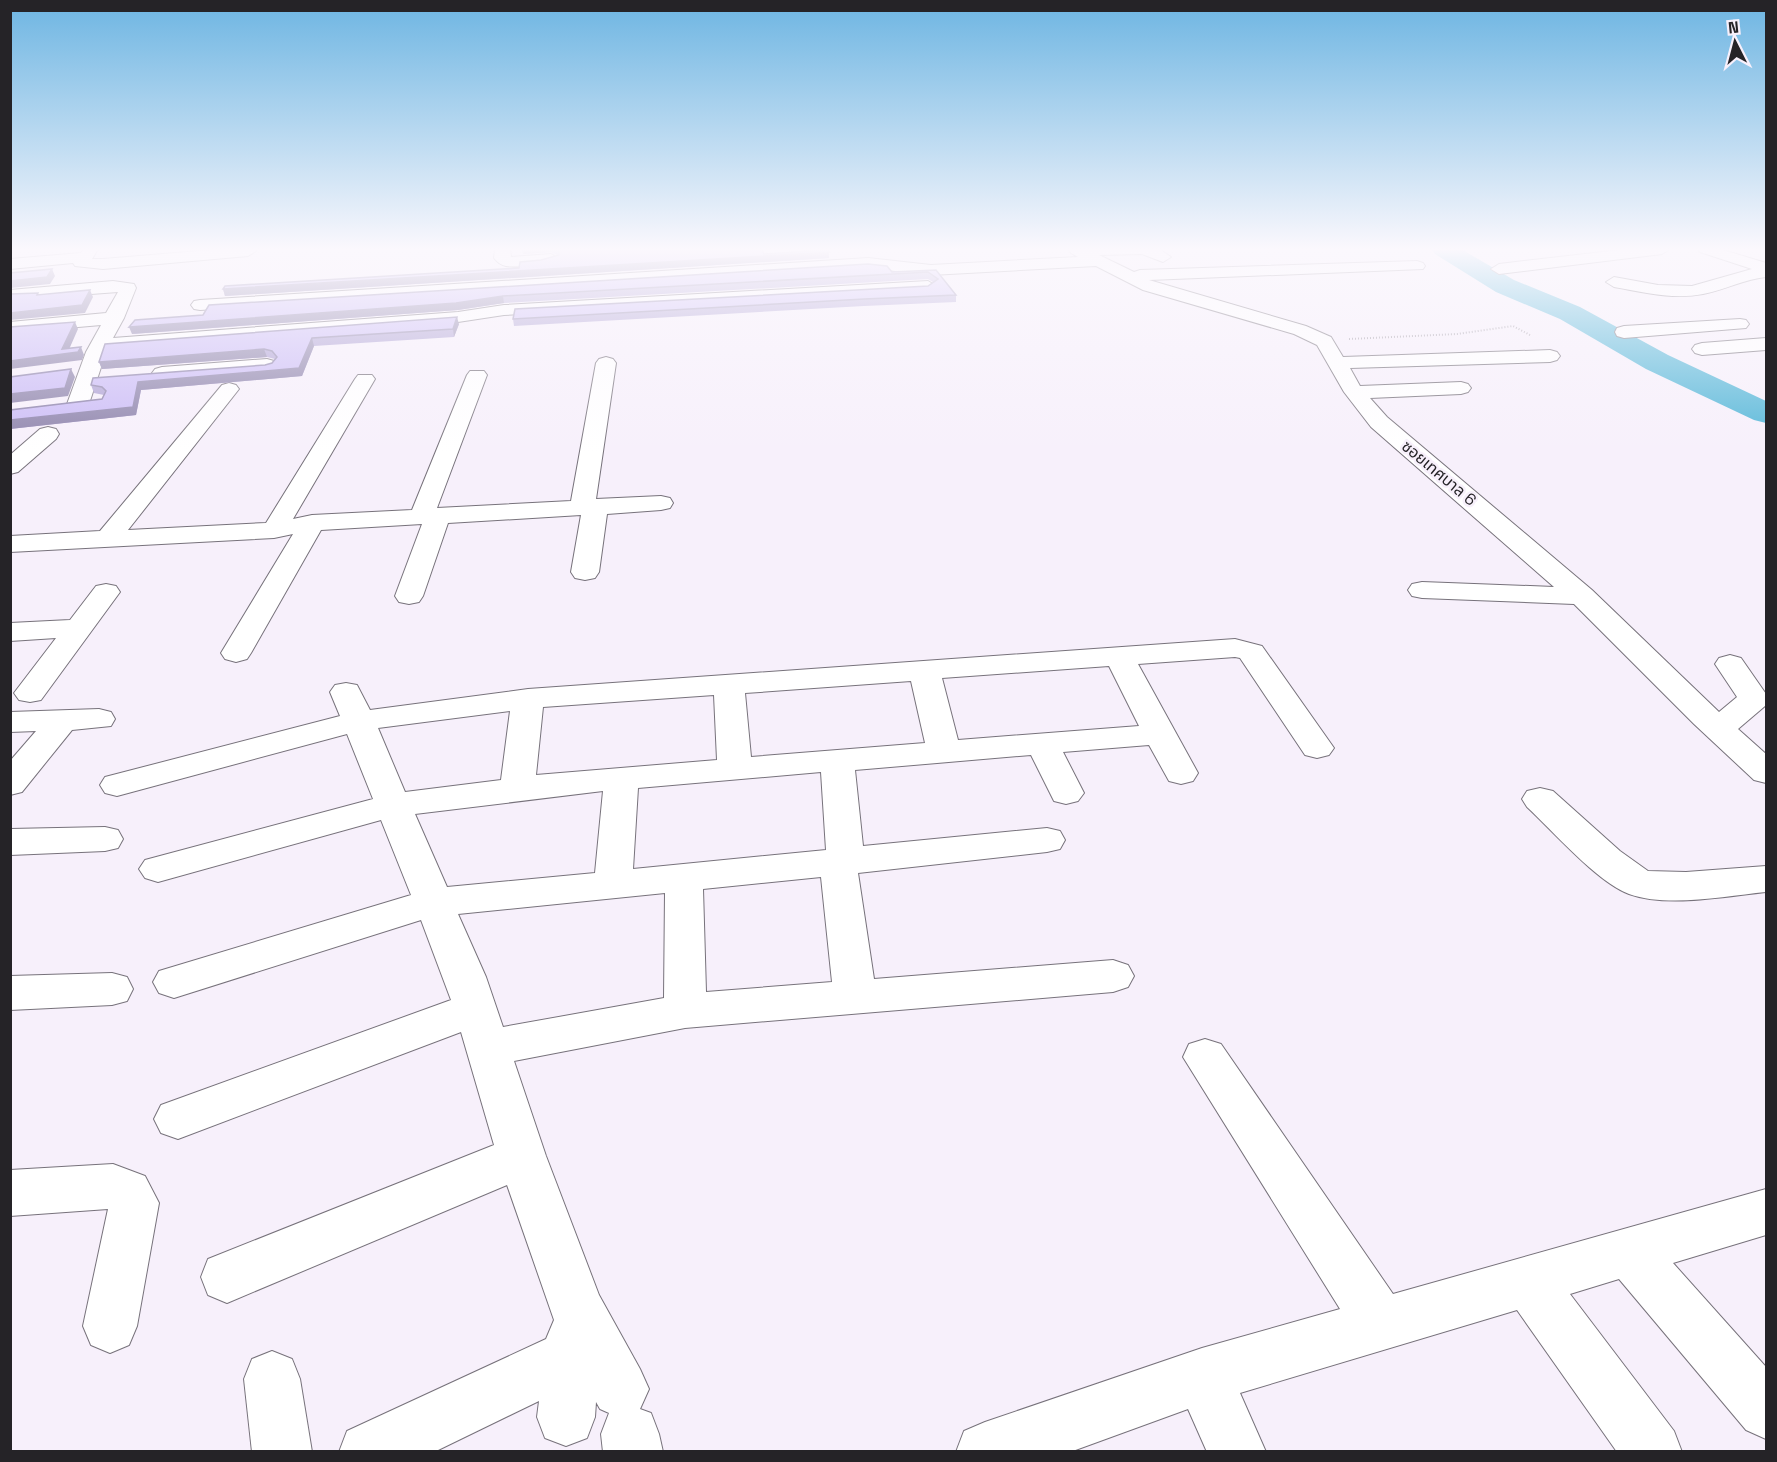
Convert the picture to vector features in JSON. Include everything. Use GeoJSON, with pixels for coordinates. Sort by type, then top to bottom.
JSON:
{"type":"FeatureCollection","features":[{"type":"Feature","properties":{"kind":"street"},"geometry":{"type":"LineString","coordinates":[[102,344],[455,317]]}},
{"type":"Feature","properties":{"kind":"street"},"geometry":{"type":"LineString","coordinates":[[1256,317],[1300,330],[1324,341]]}},
{"type":"Feature","properties":{"kind":"street"},"geometry":{"type":"LineString","coordinates":[[78,404],[81,372],[102,344],[115,318]]}},
{"type":"Feature","properties":{"kind":"street"},"geometry":{"type":"LineString","coordinates":[[10,328],[115,318]]}},
{"type":"Feature","properties":{"kind":"street"},"geometry":{"type":"LineString","coordinates":[[1624,332],[1740,324],[1765,327]]}},
{"type":"Feature","properties":{"kind":"street","name":"ซอยเทศบาล 6"},"geometry":{"type":"LineString","coordinates":[[1324,341],[1353,392],[1379,422],[1582,596],[1713,724],[1767,772]]}},
{"type":"Feature","properties":{"kind":"street"},"geometry":{"type":"LineString","coordinates":[[1689,350],[1767,344]]}},
{"type":"Feature","properties":{"kind":"street"},"geometry":{"type":"LineString","coordinates":[[1338,363],[1550,356]]}},
{"type":"Feature","properties":{"kind":"street"},"geometry":{"type":"LineString","coordinates":[[585,572],[588,507],[606,363]]}},
{"type":"Feature","properties":{"kind":"street"},"geometry":{"type":"LineString","coordinates":[[142,375],[267,365]]}},
{"type":"Feature","properties":{"kind":"street"},"geometry":{"type":"LineString","coordinates":[[81,372],[108,377]]}},
{"type":"Feature","properties":{"kind":"street"},"geometry":{"type":"LineString","coordinates":[[409,596],[430,516],[477,375]]}},
{"type":"Feature","properties":{"kind":"street"},"geometry":{"type":"LineString","coordinates":[[274,530],[365,379]]}},
{"type":"Feature","properties":{"kind":"street"},"geometry":{"type":"LineString","coordinates":[[1353,392],[1461,388]]}},
{"type":"Feature","properties":{"kind":"street"},"geometry":{"type":"LineString","coordinates":[[107,540],[229,389]]}},
{"type":"Feature","properties":{"kind":"street"},"geometry":{"type":"LineString","coordinates":[[56,406],[100,401]]}},
{"type":"Feature","properties":{"kind":"street"},"geometry":{"type":"LineString","coordinates":[[10,467],[48,434]]}},
{"type":"Feature","properties":{"kind":"street"},"geometry":{"type":"LineString","coordinates":[[10,544],[274,530],[312,523],[661,503]]}},
{"type":"Feature","properties":{"kind":"street"},"geometry":{"type":"LineString","coordinates":[[236,653],[312,523]]}},
{"type":"Feature","properties":{"kind":"street"},"geometry":{"type":"LineString","coordinates":[[1422,590],[1582,596]]}},
{"type":"Feature","properties":{"kind":"street"},"geometry":{"type":"LineString","coordinates":[[30,693],[105,592]]}},
{"type":"Feature","properties":{"kind":"street"},"geometry":{"type":"LineString","coordinates":[[10,632],[79,628]]}},
{"type":"Feature","properties":{"kind":"street"},"geometry":{"type":"LineString","coordinates":[[117,785],[352,706],[528,699],[1234,648],[1251,652],[1317,748]]}},
{"type":"Feature","properties":{"kind":"street"},"geometry":{"type":"LineString","coordinates":[[1119,657],[1181,773]]}},
{"type":"Feature","properties":{"kind":"street"},"geometry":{"type":"LineString","coordinates":[[1713,724],[1727,722],[1754,699],[1730,664]]}},
{"type":"Feature","properties":{"kind":"street"},"geometry":{"type":"LineString","coordinates":[[924,669],[944,753]]}},
{"type":"Feature","properties":{"kind":"street"},"geometry":{"type":"LineString","coordinates":[[729,684],[735,770]]}},
{"type":"Feature","properties":{"kind":"street"},"geometry":{"type":"LineString","coordinates":[[516,789],[528,699]]}},
{"type":"Feature","properties":{"kind":"street"},"geometry":{"type":"LineString","coordinates":[[352,706],[465,977],[522,1156],[605,1381]]}},
{"type":"Feature","properties":{"kind":"street"},"geometry":{"type":"LineString","coordinates":[[10,722],[99,719]]}},
{"type":"Feature","properties":{"kind":"street"},"geometry":{"type":"LineString","coordinates":[[10,784],[63,720]]}},
{"type":"Feature","properties":{"kind":"street"},"geometry":{"type":"LineString","coordinates":[[158,869],[393,805],[516,789],[621,779],[1160,734]]}},
{"type":"Feature","properties":{"kind":"street"},"geometry":{"type":"LineString","coordinates":[[1043,745],[1066,793]]}},
{"type":"Feature","properties":{"kind":"street"},"geometry":{"type":"LineString","coordinates":[[837,761],[842,861],[855,997]]}},
{"type":"Feature","properties":{"kind":"street"},"geometry":{"type":"LineString","coordinates":[[613,885],[621,779]]}},
{"type":"Feature","properties":{"kind":"street"},"geometry":{"type":"LineString","coordinates":[[1540,798],[1619,870],[1640,884],[1669,885],[1767,879]]}},
{"type":"Feature","properties":{"kind":"street"},"geometry":{"type":"LineString","coordinates":[[10,842],[105,839]]}},
{"type":"Feature","properties":{"kind":"street"},"geometry":{"type":"LineString","coordinates":[[174,982],[434,902],[1047,840]]}},
{"type":"Feature","properties":{"kind":"street"},"geometry":{"type":"LineString","coordinates":[[684,878],[685,1011]]}},
{"type":"Feature","properties":{"kind":"street"},"geometry":{"type":"LineString","coordinates":[[178,1119],[482,1029],[1113,976]]}},
{"type":"Feature","properties":{"kind":"street"},"geometry":{"type":"LineString","coordinates":[[10,993],[112,989]]}},
{"type":"Feature","properties":{"kind":"street"},"geometry":{"type":"LineString","coordinates":[[1205,1056],[1382,1323]]}},
{"type":"Feature","properties":{"kind":"street"},"geometry":{"type":"LineString","coordinates":[[227,1277],[522,1156]]}},
{"type":"Feature","properties":{"kind":"street"},"geometry":{"type":"LineString","coordinates":[[10,1193],[113,1186],[127,1192],[134,1203],[110,1326]]}},
{"type":"Feature","properties":{"kind":"street"},"geometry":{"type":"LineString","coordinates":[[985,1452],[1202,1376],[1767,1212]]}},
{"type":"Feature","properties":{"kind":"street"},"geometry":{"type":"LineString","coordinates":[[1630,1252],[1767,1410]]}},
{"type":"Feature","properties":{"kind":"street"},"geometry":{"type":"LineString","coordinates":[[1528,1281],[1653,1452]]}},
{"type":"Feature","properties":{"kind":"street"},"geometry":{"type":"LineString","coordinates":[[1202,1376],[1237,1452]]}},
{"type":"Feature","properties":{"kind":"street"},"geometry":{"type":"LineString","coordinates":[[272,1379],[282,1452]]}},
{"type":"Feature","properties":{"kind":"street"},"geometry":{"type":"LineString","coordinates":[[566,1417],[605,1381]]}},
{"type":"Feature","properties":{"kind":"street"},"geometry":{"type":"LineString","coordinates":[[368,1452],[605,1381]]}},
{"type":"Feature","properties":{"kind":"path"},"geometry":{"type":"LineString","coordinates":[[1324,341],[1418,334],[1457,334],[1513,326],[1532,336]]}},
{"type":"Feature","properties":{"kind":"building"},"geometry":{"type":"Polygon","coordinates":[[[173,317],[262,317],[129,327],[135,320],[173,317]]]}},
{"type":"Feature","properties":{"kind":"building"},"geometry":{"type":"Polygon","coordinates":[[[457,317],[453,329],[312,338],[299,368],[138,382],[133,407],[10,420],[10,410],[102,399],[106,391],[102,387],[91,385],[93,378],[265,365],[272,363],[277,357],[272,351],[264,349],[99,362],[105,344],[457,317]]]}},
{"type":"Feature","properties":{"kind":"building"},"geometry":{"type":"Polygon","coordinates":[[[513,317],[544,317],[513,319],[513,317]]]}},
{"type":"Feature","properties":{"kind":"building"},"geometry":{"type":"Polygon","coordinates":[[[75,322],[62,349],[81,347],[78,352],[10,361],[10,327],[75,322]]]}},
{"type":"Feature","properties":{"kind":"building"},"geometry":{"type":"Polygon","coordinates":[[[71,369],[65,388],[10,394],[10,377],[71,369]]]}},
{"type":"Feature","properties":{"kind":"waterway"},"geometry":{"type":"LineString","coordinates":[[1578,317],[1657,362],[1766,413]]}}]}
